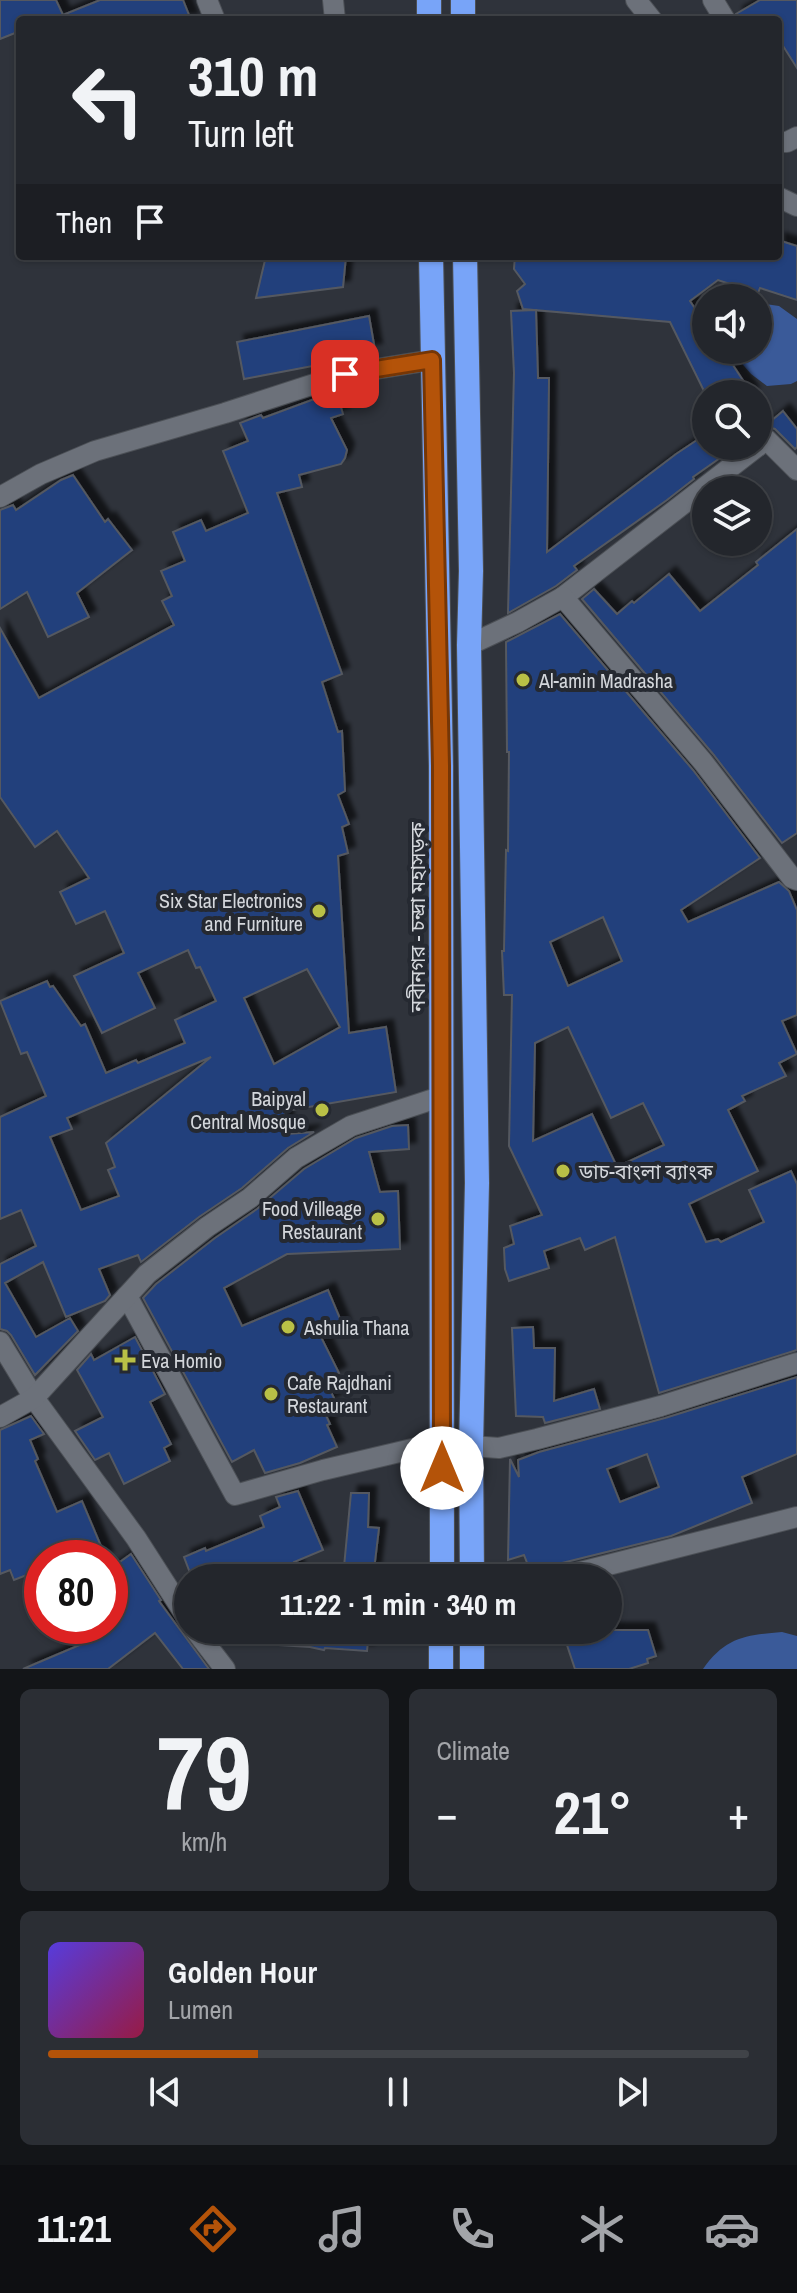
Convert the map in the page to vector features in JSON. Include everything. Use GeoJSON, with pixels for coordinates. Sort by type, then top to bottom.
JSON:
{"type":"FeatureCollection","features":[{"type":"Feature","properties":{"kind":"highway","name":"নবীনগর - চন্দ্রা মহাসড়ক"},"geometry":{"type":"LineString","coordinates":[[431,260],[441,766],[442,1564]]}},
{"type":"Feature","properties":{"kind":"highway"},"geometry":{"type":"LineString","coordinates":[[465,260],[477,1183],[471,1446],[472,1564]]}},
{"type":"Feature","properties":{"kind":"highway"},"geometry":{"type":"LineString","coordinates":[[441,1644],[441,1669]]}},
{"type":"Feature","properties":{"kind":"highway"},"geometry":{"type":"LineString","coordinates":[[472,1644],[472,1669]]}},
{"type":"Feature","properties":{"kind":"street"},"geometry":{"type":"LineString","coordinates":[[0,497],[41,474],[95,451],[345,374],[432,360]]}},
{"type":"Feature","properties":{"kind":"street"},"geometry":{"type":"LineString","coordinates":[[772,445],[797,470]]}},
{"type":"Feature","properties":{"kind":"street"},"geometry":{"type":"LineString","coordinates":[[469,645],[563,597],[740,460]]}},
{"type":"Feature","properties":{"kind":"street"},"geometry":{"type":"LineString","coordinates":[[563,597],[703,762],[792,878],[797,880]]}},
{"type":"Feature","properties":{"kind":"street"},"geometry":{"type":"LineString","coordinates":[[0,1417],[34,1398],[147,1274],[250,1198],[296,1158],[351,1126],[440,1097]]}},
{"type":"Feature","properties":{"kind":"street"},"geometry":{"type":"LineString","coordinates":[[127,1296],[235,1495],[442,1442]]}},
{"type":"Feature","properties":{"kind":"street"},"geometry":{"type":"LineString","coordinates":[[0,1342],[34,1398],[136,1538],[174,1597]]}},
{"type":"Feature","properties":{"kind":"street"},"geometry":{"type":"LineString","coordinates":[[471,1446],[499,1448],[524,1442],[661,1406],[797,1363]]}},
{"type":"Feature","properties":{"kind":"street"},"geometry":{"type":"LineString","coordinates":[[612,1564],[797,1517]]}},
{"type":"Feature","properties":{"kind":"street"},"geometry":{"type":"LineString","coordinates":[[206,1644],[225,1669]]}},
{"type":"Feature","properties":{"kind":"water"},"geometry":{"type":"Polygon","coordinates":[[[772,305],[779,306],[797,319],[797,381],[772,386],[772,380],[759,380],[742,364],[772,364],[772,305]]]}},
{"type":"Feature","properties":{"kind":"water"},"geometry":{"type":"Polygon","coordinates":[[[782,1632],[797,1636],[797,1669],[703,1669],[728,1644],[782,1632]]]}},
{"type":"Feature","properties":{"kind":"building"},"geometry":{"type":"Polygon","coordinates":[[[0,0],[56,0],[63,15],[100,0],[183,0],[189,16],[16,16],[16,33],[0,39],[0,0]]]}},
{"type":"Feature","properties":{"kind":"building"},"geometry":{"type":"Polygon","coordinates":[[[760,0],[797,0],[797,68],[782,44],[782,16],[736,14],[760,0]]]}},
{"type":"Feature","properties":{"kind":"building"},"geometry":{"type":"Polygon","coordinates":[[[782,241],[797,246],[797,300],[772,292],[772,284],[730,284],[718,280],[713,284],[692,284],[692,364],[732,364],[743,380],[699,380],[670,322],[523,309],[517,291],[525,284],[514,269],[515,260],[782,260],[782,241]]]}},
{"type":"Feature","properties":{"kind":"building"},"geometry":{"type":"Polygon","coordinates":[[[265,260],[346,260],[343,287],[256,298],[265,260]]]}},
{"type":"Feature","properties":{"kind":"building"},"geometry":{"type":"Polygon","coordinates":[[[536,310],[538,378],[549,378],[547,552],[692,443],[692,460],[717,460],[574,566],[577,570],[556,586],[508,613],[514,373],[511,311],[536,310]]]}},
{"type":"Feature","properties":{"kind":"building"},"geometry":{"type":"Polygon","coordinates":[[[369,316],[375,350],[338,356],[339,361],[244,379],[237,342],[369,316]]]}},
{"type":"Feature","properties":{"kind":"building"},"geometry":{"type":"Polygon","coordinates":[[[336,391],[343,414],[331,418],[347,450],[341,464],[299,475],[302,487],[277,493],[342,674],[322,682],[338,732],[342,731],[345,791],[338,795],[349,824],[342,827],[348,853],[338,856],[349,1033],[386,1027],[396,1092],[285,1111],[288,1134],[314,1132],[288,1148],[242,1188],[141,1262],[138,1255],[99,1269],[110,1295],[105,1301],[66,1317],[43,1262],[5,1283],[36,1337],[70,1318],[78,1331],[35,1375],[11,1335],[0,1329],[0,1264],[36,1246],[21,1210],[0,1219],[0,1117],[46,1096],[27,1052],[21,1054],[0,1001],[47,981],[81,1026],[85,1024],[106,1073],[185,1043],[175,1020],[216,1001],[188,950],[138,973],[155,1008],[102,1033],[74,976],[124,953],[105,911],[76,924],[60,892],[89,878],[57,831],[35,847],[0,797],[0,628],[39,698],[174,625],[162,601],[172,596],[161,571],[185,561],[173,532],[201,520],[206,531],[248,513],[223,451],[248,441],[240,423],[261,415],[263,418],[336,391]],[[307,969],[244,998],[274,1064],[340,1027],[307,969]],[[211,1057],[67,1118],[72,1129],[50,1137],[81,1210],[119,1196],[108,1170],[115,1167],[106,1143],[211,1057]]]}},
{"type":"Feature","properties":{"kind":"building"},"geometry":{"type":"Polygon","coordinates":[[[783,411],[797,429],[795,449],[772,428],[772,420],[783,411]]]}},
{"type":"Feature","properties":{"kind":"building"},"geometry":{"type":"Polygon","coordinates":[[[73,475],[105,522],[108,519],[132,550],[77,593],[89,617],[48,637],[27,592],[0,609],[0,510],[13,505],[16,510],[73,475]]]}},
{"type":"Feature","properties":{"kind":"building"},"geometry":{"type":"Polygon","coordinates":[[[797,529],[797,833],[782,843],[713,754],[582,599],[594,589],[617,614],[669,574],[700,611],[758,565],[756,562],[763,556],[772,556],[772,549],[797,529]]]}},
{"type":"Feature","properties":{"kind":"building"},"geometry":{"type":"Polygon","coordinates":[[[560,614],[693,770],[760,858],[681,910],[688,922],[779,882],[789,891],[797,910],[797,1015],[782,1021],[797,1054],[779,1063],[786,1076],[742,1096],[745,1101],[728,1110],[758,1171],[689,1204],[706,1242],[718,1239],[721,1242],[764,1222],[749,1190],[791,1171],[797,1184],[797,1350],[659,1393],[615,1237],[585,1250],[580,1238],[544,1251],[549,1268],[509,1281],[505,1269],[504,1248],[514,1244],[510,1226],[542,1215],[509,1146],[512,995],[504,995],[502,951],[508,851],[506,642],[560,614]],[[603,917],[550,942],[568,986],[622,961],[603,917]],[[568,1027],[535,1043],[533,1141],[592,1114],[617,1167],[664,1145],[643,1103],[611,1118],[568,1027]]]}},
{"type":"Feature","properties":{"kind":"building"},"geometry":{"type":"Polygon","coordinates":[[[408,1125],[409,1149],[369,1152],[380,1192],[398,1191],[400,1249],[287,1254],[224,1288],[242,1326],[328,1290],[344,1328],[321,1337],[339,1373],[325,1380],[335,1400],[322,1407],[337,1447],[300,1463],[265,1473],[254,1450],[232,1462],[143,1298],[156,1284],[257,1209],[304,1169],[356,1138],[392,1126],[408,1125]]]}},
{"type":"Feature","properties":{"kind":"building"},"geometry":{"type":"Polygon","coordinates":[[[533,1327],[534,1348],[555,1348],[554,1401],[594,1389],[600,1409],[545,1423],[543,1417],[516,1416],[512,1328],[533,1327]]]}},
{"type":"Feature","properties":{"kind":"building"},"geometry":{"type":"Polygon","coordinates":[[[135,1337],[165,1394],[150,1402],[171,1444],[164,1448],[170,1461],[124,1484],[109,1453],[95,1460],[75,1431],[103,1417],[77,1370],[91,1354],[94,1360],[135,1337]]]}},
{"type":"Feature","properties":{"kind":"building"},"geometry":{"type":"Polygon","coordinates":[[[797,1377],[797,1454],[742,1477],[752,1503],[671,1536],[558,1564],[528,1564],[524,1555],[508,1560],[510,1459],[519,1477],[518,1460],[665,1418],[797,1377]],[[647,1454],[607,1469],[620,1502],[659,1487],[647,1454]]]}},
{"type":"Feature","properties":{"kind":"building"},"geometry":{"type":"Polygon","coordinates":[[[31,1416],[44,1434],[30,1440],[38,1459],[35,1461],[57,1512],[82,1501],[98,1540],[24,1540],[24,1576],[14,1580],[10,1570],[0,1574],[0,1430],[31,1416]]]}},
{"type":"Feature","properties":{"kind":"building"},"geometry":{"type":"Polygon","coordinates":[[[298,1491],[323,1550],[295,1564],[187,1564],[184,1557],[264,1527],[260,1516],[280,1507],[276,1497],[298,1491]]]}},
{"type":"Feature","properties":{"kind":"building"},"geometry":{"type":"Polygon","coordinates":[[[351,1493],[369,1493],[368,1527],[379,1528],[375,1564],[344,1564],[351,1493]]]}},
{"type":"Feature","properties":{"kind":"building"},"geometry":{"type":"Polygon","coordinates":[[[131,1554],[174,1621],[174,1644],[191,1644],[209,1669],[183,1669],[155,1633],[108,1669],[23,1669],[82,1644],[128,1644],[128,1556],[131,1554]]]}},
{"type":"Feature","properties":{"kind":"building"},"geometry":{"type":"Polygon","coordinates":[[[622,1630],[648,1630],[656,1656],[647,1659],[648,1663],[629,1669],[575,1669],[567,1644],[622,1644],[622,1630]]]}},
{"type":"Feature","properties":{"kind":"building"},"geometry":{"type":"Polygon","coordinates":[[[279,1644],[368,1644],[367,1651],[279,1644]]]}},
{"type":"Feature","properties":{"kind":"place","name":"Al-amin Madrasha"},"geometry":{"type":"Point","coordinates":[523,680]}},
{"type":"Feature","properties":{"kind":"place","name":"Six Star Electronics and Furniture"},"geometry":{"type":"Point","coordinates":[319,911]}},
{"type":"Feature","properties":{"kind":"place","name":"Baipyal Central Mosque"},"geometry":{"type":"Point","coordinates":[322,1110]}},
{"type":"Feature","properties":{"kind":"place","name":"ডাচ-বাংলা ব্যাংক"},"geometry":{"type":"Point","coordinates":[563,1171]}},
{"type":"Feature","properties":{"kind":"place","name":"Food Villeage Restaurant"},"geometry":{"type":"Point","coordinates":[378,1219]}},
{"type":"Feature","properties":{"kind":"place","name":"Ashulia Thana"},"geometry":{"type":"Point","coordinates":[288,1327]}},
{"type":"Feature","properties":{"kind":"place","name":"Eva Homio"},"geometry":{"type":"Point","coordinates":[125,1360]}},
{"type":"Feature","properties":{"kind":"place","name":"Cafe Rajdhani Restaurant"},"geometry":{"type":"Point","coordinates":[271,1394]}},
{"type":"Feature","properties":{"kind":"route"},"geometry":{"type":"LineString","coordinates":[[345,374],[432,360],[441,766],[442,1468]]}}]}
